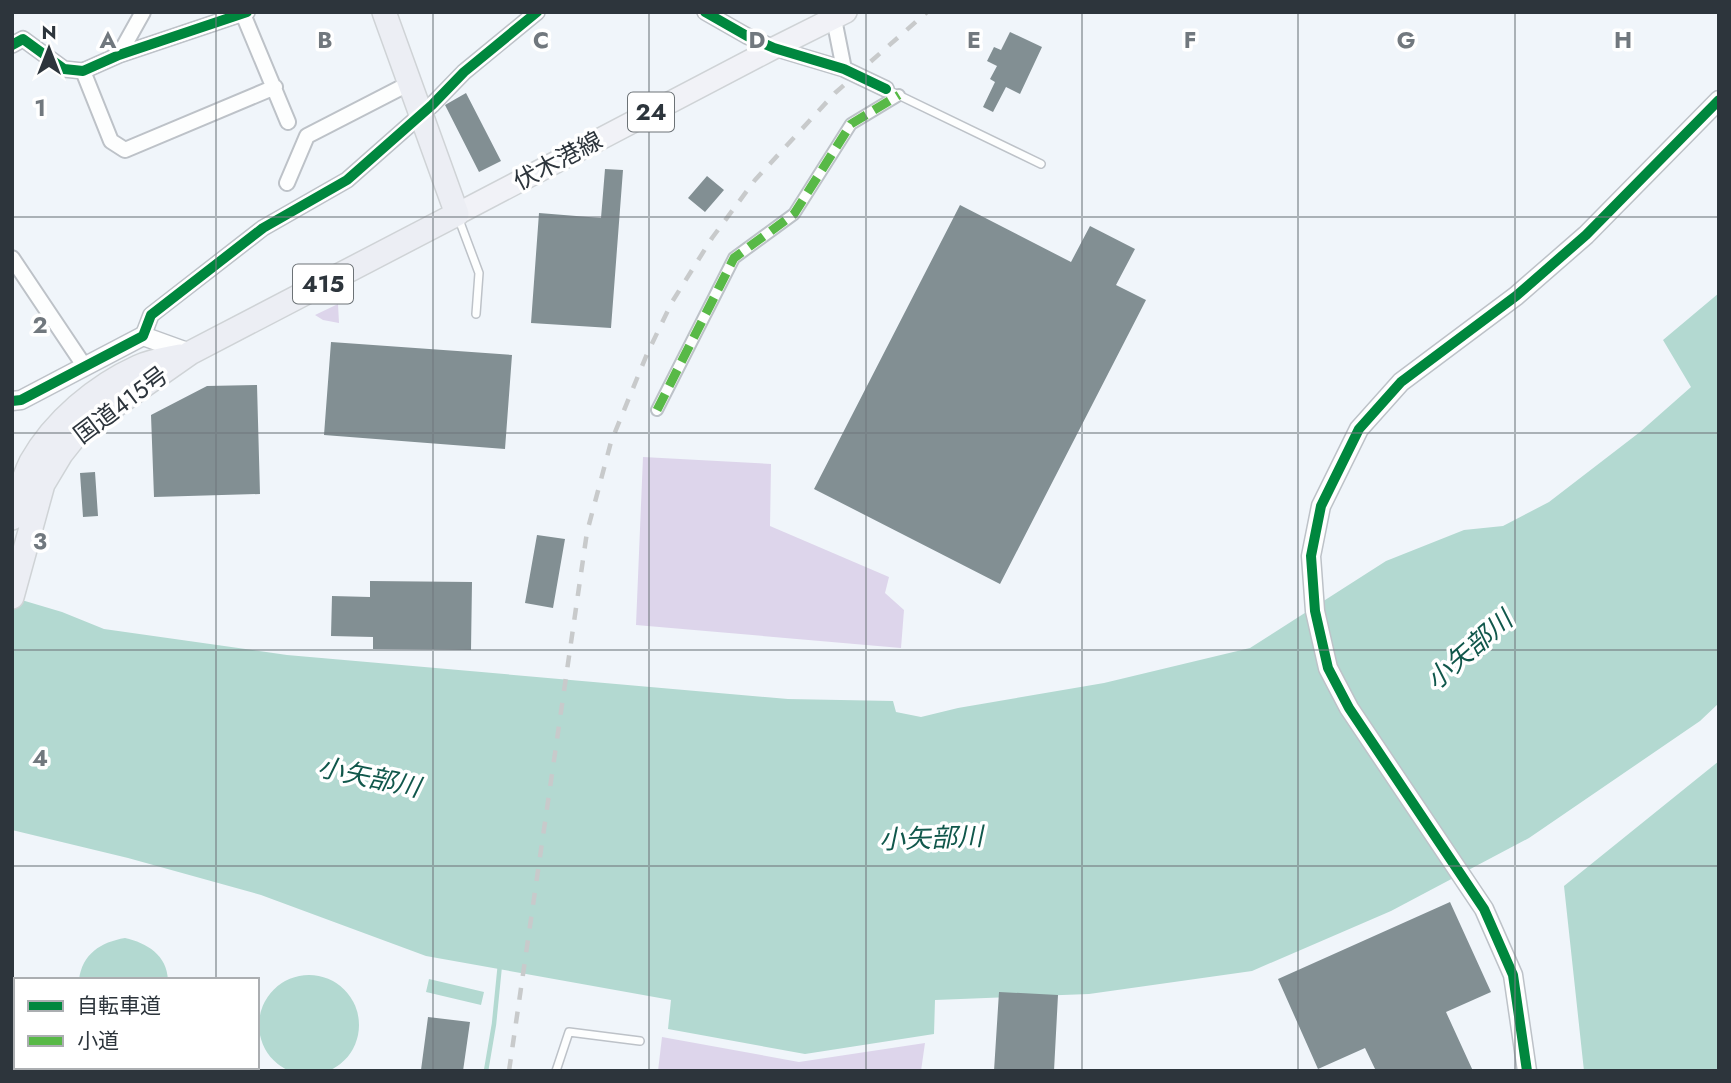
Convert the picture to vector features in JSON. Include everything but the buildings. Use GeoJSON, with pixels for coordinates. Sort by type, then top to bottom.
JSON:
{"type":"FeatureCollection","features":[{"type":"Feature","properties":{"kind":"highway"},"geometry":{"type":"LineString","coordinates":[[384,12],[457,214]]}},
{"type":"Feature","properties":{"kind":"highway","name":"国道415号"},"geometry":{"type":"LineString","coordinates":[[12,518],[26,484],[61,454],[80,430],[190,353],[457,214]]}},
{"type":"Feature","properties":{"kind":"highway","name":"国道415号"},"geometry":{"type":"LineString","coordinates":[[12,597],[28,539],[26,484]]}},
{"type":"Feature","properties":{"kind":"main road","name":"伏木港線"},"geometry":{"type":"LineString","coordinates":[[457,214],[840,16]]}},
{"type":"Feature","properties":{"kind":"street"},"geometry":{"type":"LineString","coordinates":[[119,55],[142,12]]}},
{"type":"Feature","properties":{"kind":"street"},"geometry":{"type":"LineString","coordinates":[[12,401],[21,400],[143,336],[151,315],[263,228],[347,180],[421,115],[464,72],[537,12]]}},
{"type":"Feature","properties":{"kind":"street"},"geometry":{"type":"LineString","coordinates":[[657,410],[734,258],[794,214],[851,124],[893,92],[844,69],[774,48],[705,12]]}},
{"type":"Feature","properties":{"kind":"street"},"geometry":{"type":"LineString","coordinates":[[16,39],[64,69],[83,71],[119,55],[245,13],[288,122]]}},
{"type":"Feature","properties":{"kind":"street"},"geometry":{"type":"LineString","coordinates":[[840,16],[844,69]]}},
{"type":"Feature","properties":{"kind":"street"},"geometry":{"type":"LineString","coordinates":[[83,71],[111,141],[125,150],[275,87]]}},
{"type":"Feature","properties":{"kind":"street"},"geometry":{"type":"LineString","coordinates":[[287,183],[307,136],[410,83]]}},
{"type":"Feature","properties":{"kind":"street"},"geometry":{"type":"LineString","coordinates":[[1527,1071],[1513,975],[1483,909],[1349,708],[1328,668],[1315,611],[1311,556],[1321,506],[1359,429],[1401,382],[1516,296],[1586,235],[1719,100]]}},
{"type":"Feature","properties":{"kind":"street"},"geometry":{"type":"LineString","coordinates":[[12,258],[85,367]]}},
{"type":"Feature","properties":{"kind":"street"},"geometry":{"type":"LineString","coordinates":[[143,336],[190,353]]}},
{"type":"Feature","properties":{"kind":"lane"},"geometry":{"type":"LineString","coordinates":[[893,92],[1041,164]]}},
{"type":"Feature","properties":{"kind":"lane"},"geometry":{"type":"LineString","coordinates":[[457,214],[479,273],[476,314]]}},
{"type":"Feature","properties":{"kind":"lane"},"geometry":{"type":"LineString","coordinates":[[556,1071],[569,1032],[640,1041]]}},
{"type":"Feature","properties":{"kind":"shaded area"},"geometry":{"type":"Polygon","coordinates":[[[338,304],[339,323],[323,320],[315,315],[338,304]]]}},
{"type":"Feature","properties":{"kind":"shaded area"},"geometry":{"type":"Polygon","coordinates":[[[643,457],[771,464],[770,526],[889,577],[885,593],[904,610],[901,648],[636,625],[643,457]]]}},
{"type":"Feature","properties":{"kind":"shaded area"},"geometry":{"type":"Polygon","coordinates":[[[662,1037],[799,1062],[925,1043],[921,1071],[658,1071],[662,1037]]]}},
{"type":"Feature","properties":{"kind":"water","name":"小矢部川"},"geometry":{"type":"Polygon","coordinates":[[[1719,293],[1719,703],[1700,721],[1529,838],[1391,911],[1252,971],[1089,994],[935,1000],[934,1034],[805,1054],[668,1029],[671,1000],[426,956],[261,895],[128,858],[12,830],[12,601],[25,601],[62,612],[104,629],[287,655],[788,699],[893,701],[896,712],[921,717],[1104,683],[1250,648],[1386,561],[1464,530],[1503,526],[1549,502],[1640,432],[1691,387],[1663,340],[1719,293]]]}},
{"type":"Feature","properties":{"kind":"water"},"geometry":{"type":"Polygon","coordinates":[[[1719,761],[1719,1071],[1584,1071],[1564,886],[1719,761]]]}},
{"type":"Feature","properties":{"kind":"water"},"geometry":{"type":"Polygon","coordinates":[[[125,938],[148,947],[160,957],[168,978],[79,978],[89,956],[108,943],[125,938]]]}},
{"type":"Feature","properties":{"kind":"water"},"geometry":{"type":"Polygon","coordinates":[[[309,975],[328,978],[345,989],[356,1006],[359,1025],[356,1044],[345,1061],[328,1072],[309,1075],[290,1072],[273,1061],[262,1044],[259,1025],[262,1006],[273,989],[290,978],[309,975]]]}},
{"type":"Feature","properties":{"kind":"water"},"geometry":{"type":"Polygon","coordinates":[[[429,979],[484,992],[481,1005],[426,992],[429,979]]]}},
{"type":"Feature","properties":{"kind":"waterway"},"geometry":{"type":"LineString","coordinates":[[486,1071],[500,964]]}},
{"type":"Feature","properties":{"kind":"railway"},"geometry":{"type":"LineString","coordinates":[[509,1071],[587,532],[611,442],[647,354],[672,302],[712,238],[755,180],[835,93],[927,12]]}},
{"type":"Feature","properties":{"kind":"marked path"},"geometry":{"type":"LineString","coordinates":[[657,410],[734,258],[794,214],[851,124],[899,95]]}},
{"type":"Feature","properties":{"kind":"cycle path"},"geometry":{"type":"LineString","coordinates":[[12,45],[23,39],[64,69],[83,71],[119,55],[247,12]]}},
{"type":"Feature","properties":{"kind":"cycle path"},"geometry":{"type":"LineString","coordinates":[[12,401],[21,400],[143,336],[151,315],[263,228],[347,180],[432,105],[464,72],[537,12]]}},
{"type":"Feature","properties":{"kind":"cycle path"},"geometry":{"type":"LineString","coordinates":[[705,12],[774,48],[844,69],[886,89]]}},
{"type":"Feature","properties":{"kind":"cycle path"},"geometry":{"type":"LineString","coordinates":[[1527,1071],[1513,975],[1484,909],[1349,708],[1328,668],[1315,611],[1311,556],[1321,506],[1359,429],[1401,382],[1516,296],[1586,235],[1719,100]]}}]}
